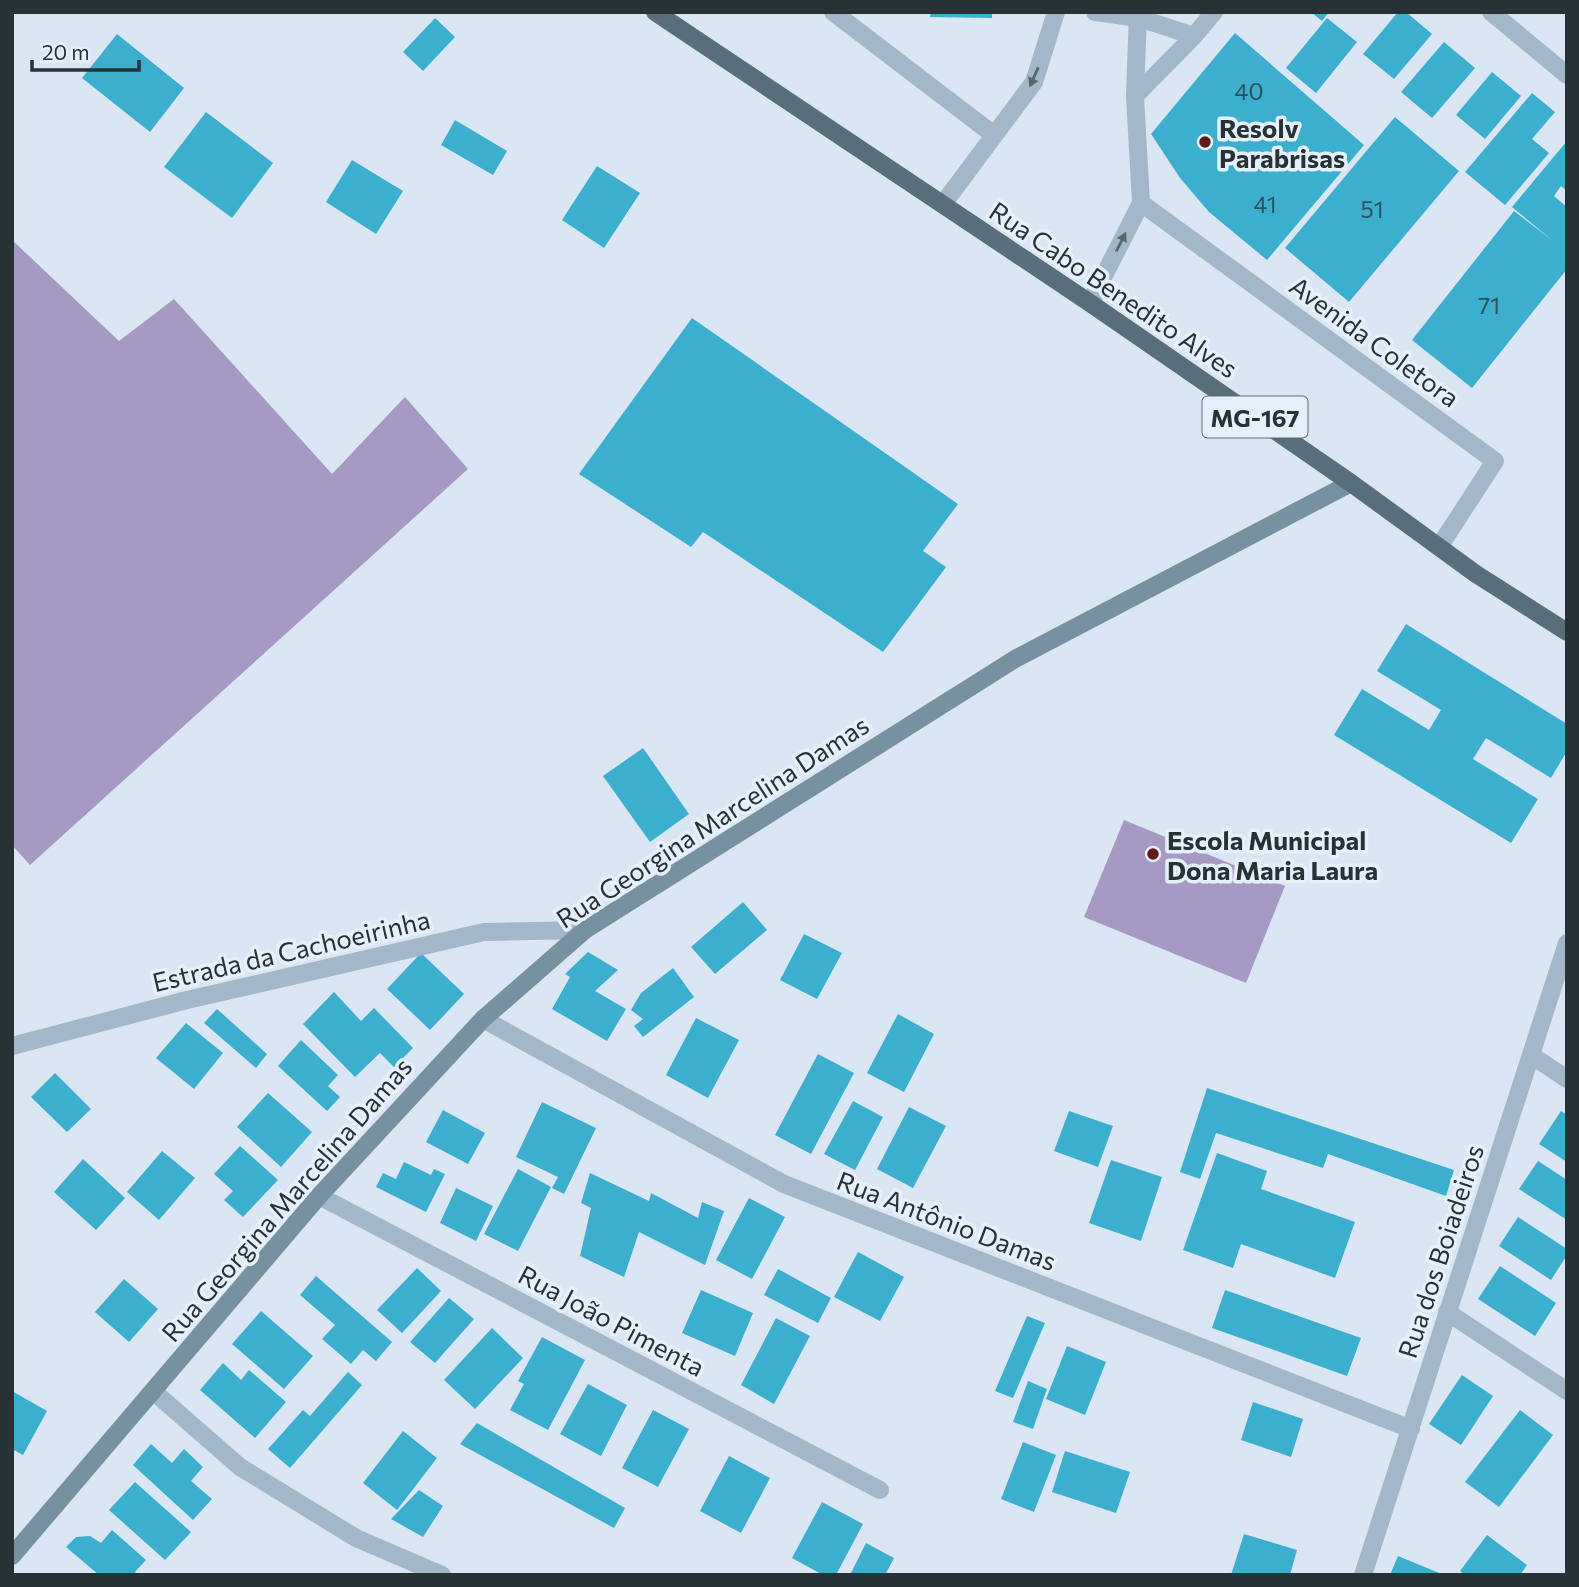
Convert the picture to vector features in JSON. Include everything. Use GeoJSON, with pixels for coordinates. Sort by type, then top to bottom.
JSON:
{"type":"FeatureCollection","features":[{"type":"Feature","properties":{"kind":"main road","name":"MG-167"},"geometry":{"type":"LineString","coordinates":[[655,12],[943,204]]}},
{"type":"Feature","properties":{"kind":"main road","name":"Rua Cabo Benedito Alves"},"geometry":{"type":"LineString","coordinates":[[943,204],[1351,483],[1476,574],[1567,632]]}},
{"type":"Feature","properties":{"kind":"street"},"geometry":{"type":"LineString","coordinates":[[833,12],[994,135]]}},
{"type":"Feature","properties":{"kind":"street"},"geometry":{"type":"LineString","coordinates":[[943,204],[1034,82],[1056,12]]}},
{"type":"Feature","properties":{"kind":"street"},"geometry":{"type":"LineString","coordinates":[[1095,12],[1138,15],[1194,36]]}},
{"type":"Feature","properties":{"kind":"street"},"geometry":{"type":"LineString","coordinates":[[1135,96],[1214,12]]}},
{"type":"Feature","properties":{"kind":"street"},"geometry":{"type":"LineString","coordinates":[[1491,12],[1567,75]]}},
{"type":"Feature","properties":{"kind":"street"},"geometry":{"type":"LineString","coordinates":[[1090,303],[1141,203],[1135,96],[1138,15]]}},
{"type":"Feature","properties":{"kind":"street","name":"Avenida Coletora"},"geometry":{"type":"LineString","coordinates":[[1141,203],[1495,461],[1439,547]]}},
{"type":"Feature","properties":{"kind":"street","name":"Rua Georgina Marcelina Damas"},"geometry":{"type":"LineString","coordinates":[[12,1556],[319,1196],[483,1019],[585,930],[1015,659],[1351,483]]}},
{"type":"Feature","properties":{"kind":"street","name":"Estrada da Cachoeirinha"},"geometry":{"type":"LineString","coordinates":[[12,1046],[187,1000],[484,932],[585,930]]}},
{"type":"Feature","properties":{"kind":"street","name":"Rua dos Boiadeiros"},"geometry":{"type":"LineString","coordinates":[[1363,1575],[1567,943]]}},
{"type":"Feature","properties":{"kind":"street","name":"Rua Antônio Damas"},"geometry":{"type":"LineString","coordinates":[[483,1019],[784,1184],[1411,1429]]}},
{"type":"Feature","properties":{"kind":"street"},"geometry":{"type":"LineString","coordinates":[[1531,1055],[1567,1079]]}},
{"type":"Feature","properties":{"kind":"street","name":"Rua João Pimenta"},"geometry":{"type":"LineString","coordinates":[[319,1196],[880,1490]]}},
{"type":"Feature","properties":{"kind":"street"},"geometry":{"type":"LineString","coordinates":[[1447,1312],[1567,1391]]}},
{"type":"Feature","properties":{"kind":"street"},"geometry":{"type":"LineString","coordinates":[[153,1391],[240,1467],[356,1538],[442,1575]]}},
{"type":"Feature","properties":{"kind":"shaded area"},"geometry":{"type":"Polygon","coordinates":[[[12,240],[119,341],[174,299],[332,474],[405,397],[468,469],[30,865],[12,845],[12,240]]]}},
{"type":"Feature","properties":{"kind":"shaded area"},"geometry":{"type":"Polygon","coordinates":[[[1124,820],[1285,886],[1246,983],[1084,917],[1124,820]]]}},
{"type":"Feature","properties":{"kind":"building"},"geometry":{"type":"Polygon","coordinates":[[[931,12],[992,12],[992,18],[930,17],[931,12]]]}},
{"type":"Feature","properties":{"kind":"building"},"geometry":{"type":"Polygon","coordinates":[[[1311,12],[1329,12],[1322,21],[1311,12]]]}},
{"type":"Feature","properties":{"kind":"building"},"geometry":{"type":"Polygon","coordinates":[[[1398,12],[1406,12],[1432,34],[1394,79],[1363,54],[1398,12]]]}},
{"type":"Feature","properties":{"kind":"building"},"geometry":{"type":"Polygon","coordinates":[[[435,18],[455,37],[423,71],[403,52],[435,18]]]}},
{"type":"Feature","properties":{"kind":"building"},"geometry":{"type":"Polygon","coordinates":[[[1327,18],[1357,42],[1316,93],[1286,68],[1327,18]]]}},
{"type":"Feature","properties":{"kind":"building"},"geometry":{"type":"Polygon","coordinates":[[[1235,33],[1364,145],[1267,260],[1209,212],[1180,178],[1151,134],[1235,33]]]}},
{"type":"Feature","properties":{"kind":"building"},"geometry":{"type":"Polygon","coordinates":[[[117,34],[184,88],[150,132],[82,78],[117,34]]]}},
{"type":"Feature","properties":{"kind":"building"},"geometry":{"type":"Polygon","coordinates":[[[1444,42],[1475,68],[1432,118],[1401,92],[1444,42]]]}},
{"type":"Feature","properties":{"kind":"building"},"geometry":{"type":"Polygon","coordinates":[[[1492,72],[1521,96],[1485,139],[1456,115],[1492,72]]]}},
{"type":"Feature","properties":{"kind":"building"},"geometry":{"type":"Polygon","coordinates":[[[1532,93],[1555,112],[1532,139],[1549,153],[1505,205],[1465,172],[1532,93]]]}},
{"type":"Feature","properties":{"kind":"building"},"geometry":{"type":"Polygon","coordinates":[[[206,112],[273,163],[232,218],[164,167],[206,112]]]}},
{"type":"Feature","properties":{"kind":"building"},"geometry":{"type":"Polygon","coordinates":[[[1395,117],[1459,171],[1349,302],[1285,248],[1395,117]]]}},
{"type":"Feature","properties":{"kind":"building"},"geometry":{"type":"Polygon","coordinates":[[[455,120],[507,151],[493,175],[441,145],[455,120]]]}},
{"type":"Feature","properties":{"kind":"building"},"geometry":{"type":"Polygon","coordinates":[[[1567,141],[1567,191],[1561,186],[1554,196],[1567,207],[1567,269],[1472,388],[1412,340],[1514,211],[1553,241],[1512,207],[1567,141]]]}},
{"type":"Feature","properties":{"kind":"building"},"geometry":{"type":"Polygon","coordinates":[[[352,160],[403,191],[376,234],[326,202],[352,160]]]}},
{"type":"Feature","properties":{"kind":"building"},"geometry":{"type":"Polygon","coordinates":[[[597,166],[640,193],[604,248],[562,220],[597,166]]]}},
{"type":"Feature","properties":{"kind":"building"},"geometry":{"type":"Polygon","coordinates":[[[692,318],[958,504],[923,551],[946,567],[883,652],[703,532],[691,547],[579,474],[692,318]]]}},
{"type":"Feature","properties":{"kind":"building"},"geometry":{"type":"Polygon","coordinates":[[[1406,624],[1567,724],[1567,751],[1551,778],[1486,738],[1473,759],[1538,799],[1511,843],[1334,735],[1362,689],[1429,730],[1441,710],[1377,671],[1406,624]]]}},
{"type":"Feature","properties":{"kind":"building"},"geometry":{"type":"Polygon","coordinates":[[[643,748],[689,814],[650,842],[603,776],[643,748]]]}},
{"type":"Feature","properties":{"kind":"building"},"geometry":{"type":"Polygon","coordinates":[[[743,902],[767,930],[715,974],[691,947],[743,902]]]}},
{"type":"Feature","properties":{"kind":"building"},"geometry":{"type":"Polygon","coordinates":[[[804,934],[842,953],[817,999],[780,980],[804,934]]]}},
{"type":"Feature","properties":{"kind":"building"},"geometry":{"type":"Polygon","coordinates":[[[588,952],[618,970],[595,991],[626,1009],[607,1041],[552,1009],[570,977],[565,974],[588,952]]]}},
{"type":"Feature","properties":{"kind":"building"},"geometry":{"type":"Polygon","coordinates":[[[421,953],[464,994],[430,1030],[387,989],[421,953]]]}},
{"type":"Feature","properties":{"kind":"building"},"geometry":{"type":"Polygon","coordinates":[[[673,968],[694,997],[643,1037],[634,1026],[643,1019],[631,1010],[641,993],[673,968]]]}},
{"type":"Feature","properties":{"kind":"building"},"geometry":{"type":"Polygon","coordinates":[[[334,992],[361,1021],[374,1008],[413,1048],[394,1067],[380,1053],[355,1077],[303,1024],[334,992]]]}},
{"type":"Feature","properties":{"kind":"building"},"geometry":{"type":"Polygon","coordinates":[[[217,1009],[267,1054],[256,1068],[204,1023],[217,1009]]]}},
{"type":"Feature","properties":{"kind":"building"},"geometry":{"type":"Polygon","coordinates":[[[898,1014],[934,1034],[904,1092],[867,1073],[898,1014]]]}},
{"type":"Feature","properties":{"kind":"building"},"geometry":{"type":"Polygon","coordinates":[[[696,1018],[739,1040],[708,1098],[666,1075],[696,1018]]]}},
{"type":"Feature","properties":{"kind":"building"},"geometry":{"type":"Polygon","coordinates":[[[186,1023],[223,1053],[194,1089],[156,1058],[186,1023]]]}},
{"type":"Feature","properties":{"kind":"building"},"geometry":{"type":"Polygon","coordinates":[[[301,1040],[338,1075],[328,1086],[340,1097],[327,1111],[278,1066],[301,1040]]]}},
{"type":"Feature","properties":{"kind":"building"},"geometry":{"type":"Polygon","coordinates":[[[818,1054],[854,1073],[811,1154],[775,1135],[818,1054]]]}},
{"type":"Feature","properties":{"kind":"building"},"geometry":{"type":"Polygon","coordinates":[[[55,1073],[91,1109],[67,1132],[31,1097],[55,1073]]]}},
{"type":"Feature","properties":{"kind":"building"},"geometry":{"type":"Polygon","coordinates":[[[1207,1088],[1454,1170],[1446,1196],[1328,1154],[1323,1168],[1216,1133],[1200,1179],[1180,1172],[1207,1088]]]}},
{"type":"Feature","properties":{"kind":"building"},"geometry":{"type":"Polygon","coordinates":[[[268,1093],[312,1132],[281,1167],[237,1127],[268,1093]]]}},
{"type":"Feature","properties":{"kind":"building"},"geometry":{"type":"Polygon","coordinates":[[[853,1101],[883,1117],[855,1170],[824,1154],[853,1101]]]}},
{"type":"Feature","properties":{"kind":"building"},"geometry":{"type":"Polygon","coordinates":[[[542,1102],[596,1128],[564,1194],[552,1188],[558,1177],[516,1157],[542,1102]]]}},
{"type":"Feature","properties":{"kind":"building"},"geometry":{"type":"Polygon","coordinates":[[[909,1107],[946,1126],[913,1188],[877,1169],[909,1107]]]}},
{"type":"Feature","properties":{"kind":"building"},"geometry":{"type":"Polygon","coordinates":[[[443,1110],[485,1133],[468,1164],[426,1142],[443,1110]]]}},
{"type":"Feature","properties":{"kind":"building"},"geometry":{"type":"Polygon","coordinates":[[[1069,1111],[1113,1126],[1098,1167],[1054,1151],[1069,1111]]]}},
{"type":"Feature","properties":{"kind":"building"},"geometry":{"type":"Polygon","coordinates":[[[1561,1111],[1567,1115],[1567,1162],[1539,1144],[1561,1111]]]}},
{"type":"Feature","properties":{"kind":"building"},"geometry":{"type":"Polygon","coordinates":[[[240,1146],[278,1180],[243,1217],[224,1200],[233,1191],[214,1174],[240,1146]]]}},
{"type":"Feature","properties":{"kind":"building"},"geometry":{"type":"Polygon","coordinates":[[[162,1151],[195,1178],[159,1220],[127,1192],[162,1151]]]}},
{"type":"Feature","properties":{"kind":"building"},"geometry":{"type":"Polygon","coordinates":[[[1217,1153],[1267,1171],[1261,1189],[1355,1222],[1335,1278],[1241,1244],[1233,1268],[1183,1250],[1217,1153]]]}},
{"type":"Feature","properties":{"kind":"building"},"geometry":{"type":"Polygon","coordinates":[[[83,1159],[125,1198],[96,1230],[54,1192],[83,1159]]]}},
{"type":"Feature","properties":{"kind":"building"},"geometry":{"type":"Polygon","coordinates":[[[1111,1160],[1162,1177],[1141,1241],[1089,1223],[1111,1160]]]}},
{"type":"Feature","properties":{"kind":"building"},"geometry":{"type":"Polygon","coordinates":[[[1538,1161],[1567,1180],[1567,1220],[1519,1189],[1538,1161]]]}},
{"type":"Feature","properties":{"kind":"building"},"geometry":{"type":"Polygon","coordinates":[[[404,1162],[431,1175],[434,1169],[445,1174],[426,1212],[376,1187],[383,1173],[396,1179],[404,1162]]]}},
{"type":"Feature","properties":{"kind":"building"},"geometry":{"type":"Polygon","coordinates":[[[518,1169],[551,1187],[518,1251],[484,1234],[518,1169]]]}},
{"type":"Feature","properties":{"kind":"building"},"geometry":{"type":"Polygon","coordinates":[[[590,1173],[649,1201],[651,1193],[698,1218],[702,1202],[724,1211],[705,1265],[639,1232],[624,1277],[580,1256],[591,1208],[581,1203],[590,1173]]]}},
{"type":"Feature","properties":{"kind":"building"},"geometry":{"type":"Polygon","coordinates":[[[456,1188],[493,1206],[476,1241],[440,1223],[456,1188]]]}},
{"type":"Feature","properties":{"kind":"building"},"geometry":{"type":"Polygon","coordinates":[[[749,1198],[785,1217],[752,1279],[716,1260],[749,1198]]]}},
{"type":"Feature","properties":{"kind":"building"},"geometry":{"type":"Polygon","coordinates":[[[1518,1217],[1567,1249],[1567,1255],[1551,1280],[1499,1246],[1518,1217]]]}},
{"type":"Feature","properties":{"kind":"building"},"geometry":{"type":"Polygon","coordinates":[[[858,1252],[904,1277],[880,1321],[834,1297],[858,1252]]]}},
{"type":"Feature","properties":{"kind":"building"},"geometry":{"type":"Polygon","coordinates":[[[1500,1266],[1556,1303],[1535,1336],[1478,1299],[1500,1266]]]}},
{"type":"Feature","properties":{"kind":"building"},"geometry":{"type":"Polygon","coordinates":[[[417,1268],[441,1291],[402,1333],[377,1310],[417,1268]]]}},
{"type":"Feature","properties":{"kind":"building"},"geometry":{"type":"Polygon","coordinates":[[[778,1269],[831,1298],[818,1323],[764,1295],[778,1269]]]}},
{"type":"Feature","properties":{"kind":"building"},"geometry":{"type":"Polygon","coordinates":[[[316,1276],[392,1342],[376,1361],[363,1350],[351,1364],[322,1339],[335,1325],[300,1295],[316,1276]]]}},
{"type":"Feature","properties":{"kind":"building"},"geometry":{"type":"Polygon","coordinates":[[[124,1279],[158,1309],[129,1342],[95,1312],[124,1279]]]}},
{"type":"Feature","properties":{"kind":"building"},"geometry":{"type":"Polygon","coordinates":[[[701,1290],[753,1313],[735,1356],[682,1333],[701,1290]]]}},
{"type":"Feature","properties":{"kind":"building"},"geometry":{"type":"Polygon","coordinates":[[[1225,1290],[1361,1338],[1347,1376],[1212,1328],[1225,1290]]]}},
{"type":"Feature","properties":{"kind":"building"},"geometry":{"type":"Polygon","coordinates":[[[449,1298],[474,1319],[435,1363],[410,1342],[449,1298]]]}},
{"type":"Feature","properties":{"kind":"building"},"geometry":{"type":"Polygon","coordinates":[[[261,1311],[313,1356],[284,1389],[232,1344],[261,1311]]]}},
{"type":"Feature","properties":{"kind":"building"},"geometry":{"type":"Polygon","coordinates":[[[1027,1316],[1045,1323],[1013,1398],[995,1391],[1027,1316]]]}},
{"type":"Feature","properties":{"kind":"building"},"geometry":{"type":"Polygon","coordinates":[[[776,1318],[810,1336],[774,1404],[741,1385],[776,1318]]]}},
{"type":"Feature","properties":{"kind":"building"},"geometry":{"type":"Polygon","coordinates":[[[492,1328],[523,1358],[475,1409],[444,1380],[492,1328]]]}},
{"type":"Feature","properties":{"kind":"building"},"geometry":{"type":"Polygon","coordinates":[[[542,1337],[585,1360],[548,1430],[510,1410],[524,1384],[518,1381],[542,1337]]]}},
{"type":"Feature","properties":{"kind":"building"},"geometry":{"type":"Polygon","coordinates":[[[1067,1346],[1106,1362],[1085,1415],[1046,1399],[1067,1346]]]}},
{"type":"Feature","properties":{"kind":"building"},"geometry":{"type":"Polygon","coordinates":[[[223,1363],[241,1380],[249,1370],[286,1402],[255,1438],[200,1390],[223,1363]]]}},
{"type":"Feature","properties":{"kind":"building"},"geometry":{"type":"Polygon","coordinates":[[[348,1372],[362,1385],[290,1468],[268,1449],[303,1410],[310,1416],[348,1372]]]}},
{"type":"Feature","properties":{"kind":"building"},"geometry":{"type":"Polygon","coordinates":[[[1462,1375],[1493,1396],[1461,1445],[1429,1424],[1462,1375]]]}},
{"type":"Feature","properties":{"kind":"building"},"geometry":{"type":"Polygon","coordinates":[[[1028,1381],[1047,1389],[1033,1429],[1013,1422],[1028,1381]]]}},
{"type":"Feature","properties":{"kind":"building"},"geometry":{"type":"Polygon","coordinates":[[[588,1384],[627,1405],[601,1456],[560,1434],[588,1384]]]}},
{"type":"Feature","properties":{"kind":"building"},"geometry":{"type":"Polygon","coordinates":[[[12,1391],[47,1411],[23,1455],[12,1449],[12,1391]]]}},
{"type":"Feature","properties":{"kind":"building"},"geometry":{"type":"Polygon","coordinates":[[[1253,1402],[1303,1419],[1291,1457],[1241,1440],[1253,1402]]]}},
{"type":"Feature","properties":{"kind":"building"},"geometry":{"type":"Polygon","coordinates":[[[653,1410],[689,1429],[658,1487],[622,1468],[653,1410]]]}},
{"type":"Feature","properties":{"kind":"building"},"geometry":{"type":"Polygon","coordinates":[[[1520,1410],[1553,1435],[1499,1507],[1465,1482],[1520,1410]]]}},
{"type":"Feature","properties":{"kind":"building"},"geometry":{"type":"Polygon","coordinates":[[[477,1423],[625,1508],[614,1528],[460,1444],[477,1423]]]}},
{"type":"Feature","properties":{"kind":"building"},"geometry":{"type":"Polygon","coordinates":[[[403,1431],[437,1458],[397,1510],[363,1483],[403,1431]]]}},
{"type":"Feature","properties":{"kind":"building"},"geometry":{"type":"Polygon","coordinates":[[[1023,1442],[1056,1455],[1034,1512],[1001,1499],[1023,1442]]]}},
{"type":"Feature","properties":{"kind":"building"},"geometry":{"type":"Polygon","coordinates":[[[151,1444],[172,1463],[184,1449],[203,1467],[191,1481],[212,1499],[193,1520],[133,1465],[151,1444]]]}},
{"type":"Feature","properties":{"kind":"building"},"geometry":{"type":"Polygon","coordinates":[[[1065,1451],[1130,1472],[1116,1513],[1052,1492],[1065,1451]]]}},
{"type":"Feature","properties":{"kind":"building"},"geometry":{"type":"Polygon","coordinates":[[[729,1456],[770,1478],[741,1533],[700,1511],[729,1456]]]}},
{"type":"Feature","properties":{"kind":"building"},"geometry":{"type":"Polygon","coordinates":[[[135,1482],[191,1532],[165,1560],[109,1510],[135,1482]]]}},
{"type":"Feature","properties":{"kind":"building"},"geometry":{"type":"Polygon","coordinates":[[[419,1490],[443,1506],[423,1537],[391,1519],[419,1490]]]}},
{"type":"Feature","properties":{"kind":"building"},"geometry":{"type":"Polygon","coordinates":[[[822,1502],[863,1524],[836,1575],[823,1575],[792,1558],[822,1502]]]}},
{"type":"Feature","properties":{"kind":"building"},"geometry":{"type":"Polygon","coordinates":[[[112,1530],[146,1560],[135,1572],[137,1575],[99,1575],[66,1547],[76,1537],[90,1536],[101,1543],[112,1530]]]}},
{"type":"Feature","properties":{"kind":"building"},"geometry":{"type":"Polygon","coordinates":[[[1244,1534],[1297,1550],[1290,1575],[1231,1575],[1244,1534]]]}},
{"type":"Feature","properties":{"kind":"building"},"geometry":{"type":"Polygon","coordinates":[[[1487,1535],[1527,1565],[1520,1575],[1465,1575],[1460,1571],[1487,1535]]]}},
{"type":"Feature","properties":{"kind":"building"},"geometry":{"type":"Polygon","coordinates":[[[866,1543],[894,1558],[885,1575],[850,1575],[866,1543]]]}},
{"type":"Feature","properties":{"kind":"building"},"geometry":{"type":"Polygon","coordinates":[[[1398,1556],[1444,1575],[1390,1575],[1398,1556]]]}},
{"type":"Feature","properties":{"kind":"place","name":"Resolv Parabrisas"},"geometry":{"type":"Point","coordinates":[1205,142]}},
{"type":"Feature","properties":{"kind":"place","name":"Escola Municipal Dona Maria Laura"},"geometry":{"type":"Point","coordinates":[1153,854]}}]}
